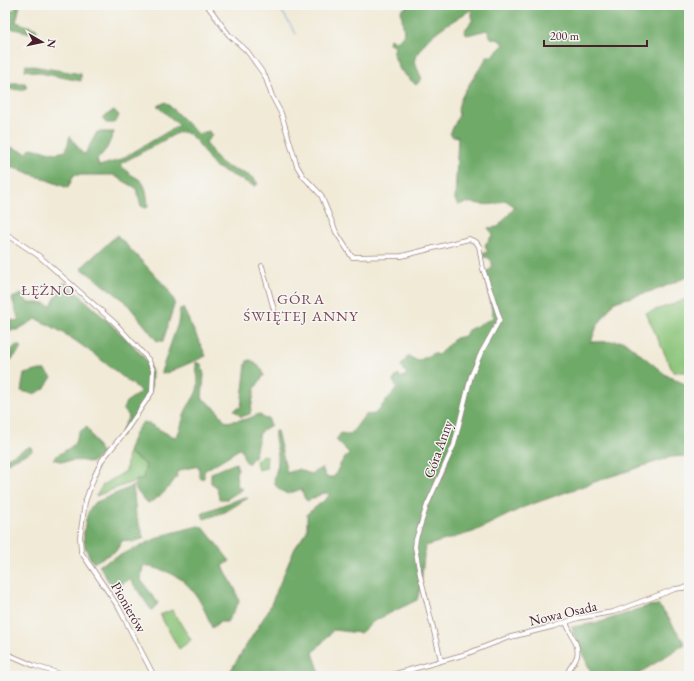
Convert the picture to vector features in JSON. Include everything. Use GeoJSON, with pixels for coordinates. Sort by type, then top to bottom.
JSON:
{"type":"FeatureCollection","features":[{"type":"Feature","properties":{"kind":"street","name":"Góra Anny"},"geometry":{"type":"LineString","coordinates":[[207,5],[229,35],[247,51],[265,76],[272,96],[281,113],[297,166],[303,176],[321,195],[336,232],[352,257],[402,256],[470,239],[476,242],[480,251],[483,269],[500,319],[481,353],[471,376],[454,445],[428,505],[415,547],[441,660]]}},
{"type":"Feature","properties":{"kind":"street","name":"Pionierów"},"geometry":{"type":"LineString","coordinates":[[5,233],[39,256],[115,323],[144,354],[153,370],[154,376],[152,392],[125,432],[102,460],[88,491],[81,523],[80,537],[81,552],[118,608],[154,676]]}},
{"type":"Feature","properties":{"kind":"street"},"geometry":{"type":"LineString","coordinates":[[262,266],[274,310]]}},
{"type":"Feature","properties":{"kind":"street","name":"Nowa Osada"},"geometry":{"type":"LineString","coordinates":[[441,660],[466,654],[507,638],[566,622],[613,612],[676,589],[689,587]]}},
{"type":"Feature","properties":{"kind":"street"},"geometry":{"type":"LineString","coordinates":[[566,622],[578,651],[577,658],[570,667],[567,676]]}},
{"type":"Feature","properties":{"kind":"street"},"geometry":{"type":"LineString","coordinates":[[5,653],[35,666],[67,676]]}},
{"type":"Feature","properties":{"kind":"street"},"geometry":{"type":"LineString","coordinates":[[388,676],[441,660]]}},
{"type":"Feature","properties":{"kind":"green space"},"geometry":{"type":"Polygon","coordinates":[[[16,5],[20,5],[16,22],[37,29],[36,34],[5,27],[5,10],[15,10],[16,5]]]}},
{"type":"Feature","properties":{"kind":"green space"},"geometry":{"type":"Polygon","coordinates":[[[411,5],[689,5],[689,276],[659,289],[614,302],[597,326],[591,342],[624,341],[666,375],[689,386],[689,456],[671,457],[606,478],[524,507],[473,532],[425,546],[421,585],[417,600],[374,621],[360,633],[333,630],[313,653],[321,676],[227,676],[268,611],[295,548],[307,531],[307,514],[330,494],[323,493],[308,501],[305,499],[301,489],[288,494],[276,487],[274,479],[278,458],[275,431],[277,431],[287,473],[299,469],[310,474],[322,468],[326,477],[334,477],[341,463],[349,453],[336,440],[341,433],[350,435],[365,415],[375,414],[397,388],[393,381],[398,374],[401,378],[407,374],[401,366],[408,356],[418,361],[434,353],[438,355],[455,338],[465,336],[468,330],[493,318],[486,272],[492,268],[492,262],[489,258],[484,257],[483,252],[488,253],[485,245],[493,234],[488,228],[498,227],[515,207],[505,200],[486,205],[464,203],[458,205],[455,200],[458,136],[453,137],[450,134],[459,115],[458,109],[464,93],[487,56],[492,56],[504,44],[499,40],[491,38],[487,30],[467,35],[464,31],[472,21],[472,9],[438,30],[419,51],[414,61],[422,79],[416,85],[400,70],[393,54],[395,47],[389,43],[390,39],[394,41],[400,39],[404,33],[401,10],[411,5]]]}},
{"type":"Feature","properties":{"kind":"green space"},"geometry":{"type":"Polygon","coordinates":[[[26,65],[81,74],[81,81],[25,70],[26,65]]]}},
{"type":"Feature","properties":{"kind":"green space"},"geometry":{"type":"Polygon","coordinates":[[[25,83],[27,87],[24,90],[5,89],[5,84],[25,83]]]}},
{"type":"Feature","properties":{"kind":"green space"},"geometry":{"type":"Polygon","coordinates":[[[166,102],[198,134],[209,131],[212,136],[206,142],[221,163],[251,177],[258,184],[254,186],[214,166],[198,143],[188,133],[179,132],[120,164],[139,180],[145,188],[148,207],[146,208],[141,206],[136,188],[113,175],[74,175],[68,188],[5,164],[5,145],[27,153],[31,148],[56,153],[66,151],[70,136],[82,153],[85,154],[97,132],[114,132],[107,148],[97,160],[99,166],[120,160],[179,125],[157,106],[166,102]]]}},
{"type":"Feature","properties":{"kind":"green space"},"geometry":{"type":"Polygon","coordinates":[[[114,110],[119,115],[117,120],[114,123],[106,123],[102,118],[114,110]]]}},
{"type":"Feature","properties":{"kind":"green space"},"geometry":{"type":"Polygon","coordinates":[[[117,235],[167,288],[175,302],[163,341],[157,341],[125,301],[81,268],[117,235]]]}},
{"type":"Feature","properties":{"kind":"green space"},"geometry":{"type":"Polygon","coordinates":[[[63,283],[67,283],[130,342],[147,361],[152,372],[151,390],[121,436],[119,435],[129,416],[123,409],[126,402],[141,392],[136,387],[76,341],[50,325],[36,319],[17,330],[9,330],[10,320],[19,321],[12,298],[22,294],[28,303],[44,303],[51,306],[63,283]]]}},
{"type":"Feature","properties":{"kind":"green space"},"geometry":{"type":"Polygon","coordinates":[[[689,297],[689,372],[673,372],[646,313],[677,303],[689,297]]]}},
{"type":"Feature","properties":{"kind":"green space"},"geometry":{"type":"Polygon","coordinates":[[[183,308],[206,356],[164,374],[161,372],[178,323],[180,309],[183,308]]]}},
{"type":"Feature","properties":{"kind":"green space"},"geometry":{"type":"Polygon","coordinates":[[[16,345],[20,346],[20,350],[5,367],[6,361],[12,349],[16,345]]]}},
{"type":"Feature","properties":{"kind":"green space"},"geometry":{"type":"Polygon","coordinates":[[[251,360],[262,369],[264,375],[255,388],[250,414],[241,417],[234,410],[241,407],[246,364],[247,361],[251,360]]]}},
{"type":"Feature","properties":{"kind":"green space"},"geometry":{"type":"Polygon","coordinates":[[[196,362],[201,364],[204,375],[202,398],[215,408],[226,422],[247,419],[259,414],[265,419],[268,418],[271,425],[260,432],[255,455],[248,464],[244,459],[241,448],[204,471],[204,478],[201,479],[199,475],[199,466],[184,469],[176,473],[177,476],[165,492],[148,503],[139,494],[135,485],[135,482],[143,478],[146,465],[128,452],[129,448],[136,431],[144,422],[176,437],[180,430],[186,410],[198,388],[196,362]]]}},
{"type":"Feature","properties":{"kind":"green space"},"geometry":{"type":"Polygon","coordinates":[[[45,370],[52,377],[44,389],[34,394],[21,391],[24,374],[45,370]]]}},
{"type":"Feature","properties":{"kind":"green space"},"geometry":{"type":"Polygon","coordinates":[[[87,427],[102,454],[91,463],[86,461],[58,461],[53,459],[72,446],[78,434],[87,427]]]}},
{"type":"Feature","properties":{"kind":"green space"},"geometry":{"type":"Polygon","coordinates":[[[31,447],[32,451],[5,464],[5,459],[31,447]]]}},
{"type":"Feature","properties":{"kind":"green space"},"geometry":{"type":"Polygon","coordinates":[[[128,452],[146,465],[143,478],[96,496],[103,485],[126,471],[128,452]]]}},
{"type":"Feature","properties":{"kind":"green space"},"geometry":{"type":"Polygon","coordinates":[[[262,455],[267,456],[266,468],[258,470],[256,461],[262,455]]]}},
{"type":"Feature","properties":{"kind":"green space"},"geometry":{"type":"Polygon","coordinates":[[[236,463],[238,469],[236,473],[237,485],[243,489],[227,499],[219,499],[217,487],[211,483],[211,473],[236,463]]]}},
{"type":"Feature","properties":{"kind":"green space"},"geometry":{"type":"Polygon","coordinates":[[[133,486],[136,515],[144,538],[133,542],[123,540],[116,551],[93,563],[86,550],[84,542],[85,526],[91,506],[94,503],[133,486]]]}},
{"type":"Feature","properties":{"kind":"green space"},"geometry":{"type":"Polygon","coordinates":[[[248,498],[225,512],[204,519],[202,514],[207,511],[239,499],[248,498]]]}},
{"type":"Feature","properties":{"kind":"green space"},"geometry":{"type":"Polygon","coordinates":[[[198,526],[203,527],[230,561],[223,566],[236,591],[239,602],[227,622],[219,622],[212,628],[195,593],[179,578],[157,569],[143,566],[141,580],[158,603],[152,611],[130,579],[119,586],[109,582],[99,565],[164,535],[198,526]]]}},
{"type":"Feature","properties":{"kind":"green space"},"geometry":{"type":"Polygon","coordinates":[[[658,605],[664,611],[685,644],[635,676],[593,676],[574,635],[572,627],[601,622],[648,606],[658,605]]]}},
{"type":"Feature","properties":{"kind":"green space"},"geometry":{"type":"Polygon","coordinates":[[[172,610],[191,640],[179,649],[160,615],[172,610]]]}},
{"type":"Feature","properties":{"kind":"waterway"},"geometry":{"type":"LineString","coordinates":[[278,5],[296,34]]}},
{"type":"Feature","properties":{"kind":"district","name":"ŁĘŻNO"},"geometry":{"type":"Point","coordinates":[48,289]}},
{"type":"Feature","properties":{"kind":"district","name":"GÓRA ŚWIĘTEJ ANNY"},"geometry":{"type":"Point","coordinates":[301,306]}}]}
